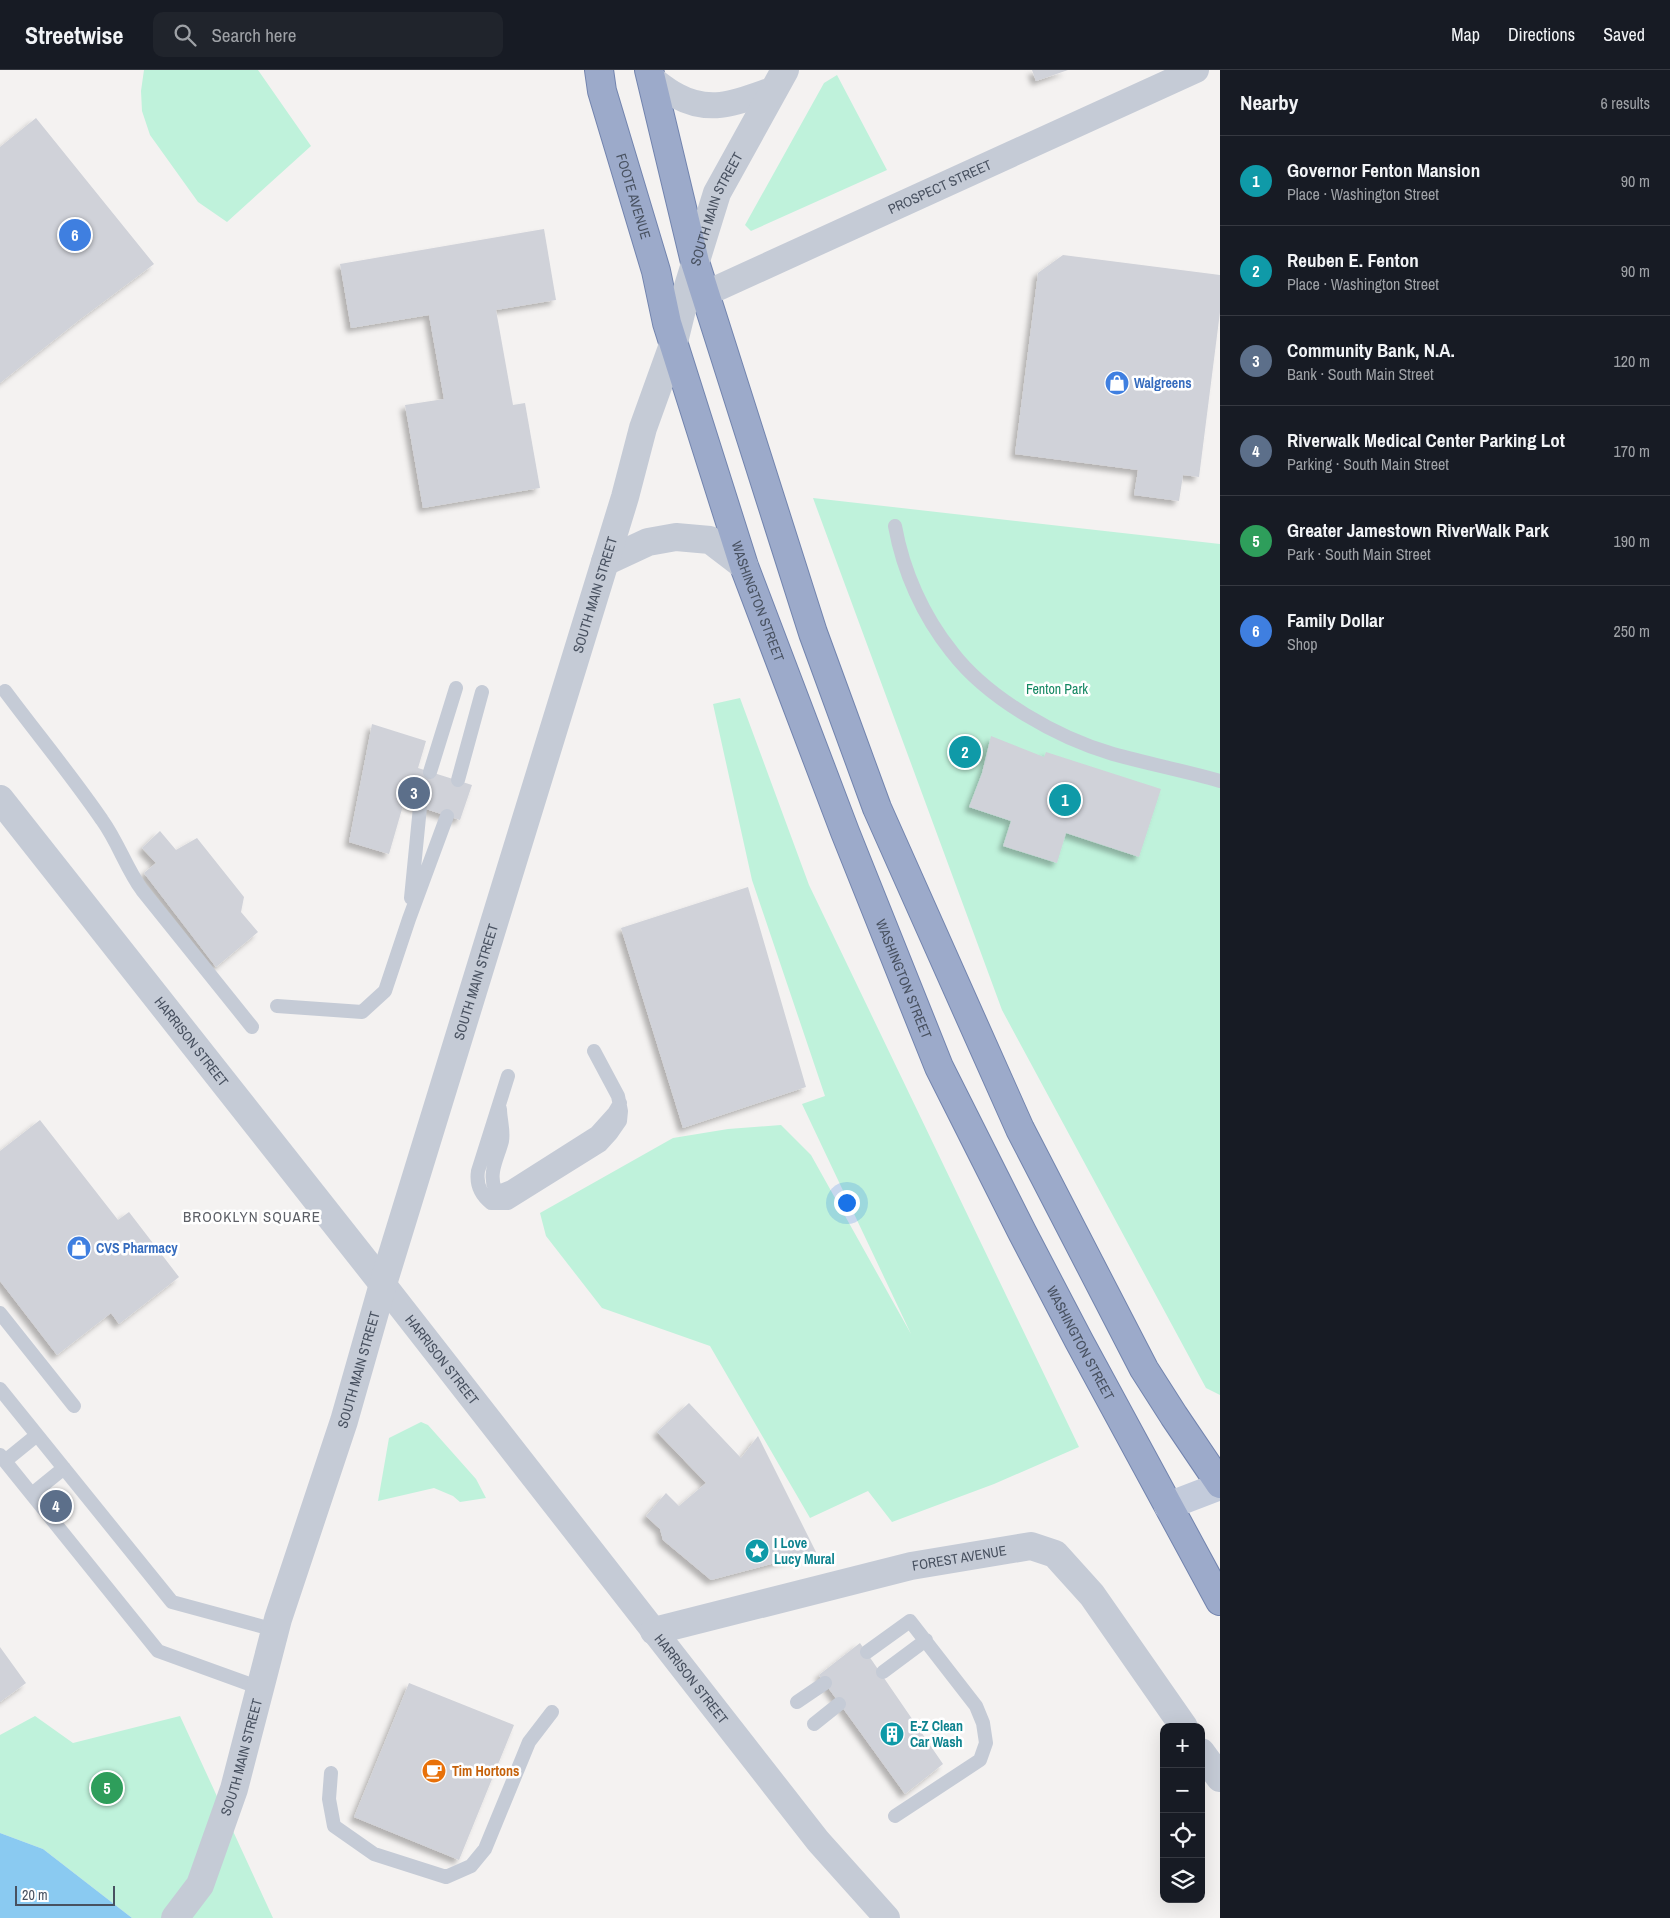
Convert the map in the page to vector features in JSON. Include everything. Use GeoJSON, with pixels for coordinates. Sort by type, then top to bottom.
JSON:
{"type":"FeatureCollection","features":[{"type":"Feature","properties":{"kind":"highway","name":"FOOTE AVENUE"},"geometry":{"type":"LineString","coordinates":[[599,70],[602,91],[656,271],[682,316]]}},
{"type":"Feature","properties":{"kind":"highway"},"geometry":{"type":"LineString","coordinates":[[650,74],[695,262],[682,316],[813,633],[877,808],[1020,1129],[1144,1368],[1220,1485]]}},
{"type":"Feature","properties":{"kind":"highway","name":"WASHINGTON STREET"},"geometry":{"type":"LineString","coordinates":[[682,316],[744,566],[849,841],[939,1067],[1035,1257],[1130,1438],[1220,1601]]}},
{"type":"Feature","properties":{"kind":"main road"},"geometry":{"type":"LineString","coordinates":[[1168,1506],[1220,1485]]}},
{"type":"Feature","properties":{"kind":"street","name":"PROSPECT STREET"},"geometry":{"type":"LineString","coordinates":[[682,316],[1196,70]]}},
{"type":"Feature","properties":{"kind":"street","name":"SOUTH MAIN STREET"},"geometry":{"type":"LineString","coordinates":[[650,74],[676,96],[703,106],[731,104],[780,79]]}},
{"type":"Feature","properties":{"kind":"street","name":"SOUTH MAIN STREET"},"geometry":{"type":"LineString","coordinates":[[695,262],[717,193],[780,79]]}},
{"type":"Feature","properties":{"kind":"street","name":"SOUTH MAIN STREET"},"geometry":{"type":"LineString","coordinates":[[176,1918],[200,1885],[234,1789],[275,1630],[344,1421],[383,1284],[626,497],[642,428],[682,316]]}},
{"type":"Feature","properties":{"kind":"street"},"geometry":{"type":"LineString","coordinates":[[605,562],[648,542],[676,537],[710,540],[744,566]]}},
{"type":"Feature","properties":{"kind":"street","name":"HARRISON STREET"},"geometry":{"type":"LineString","coordinates":[[0,799],[383,1284],[818,1841],[887,1918]]}},
{"type":"Feature","properties":{"kind":"street","name":"FOREST AVENUE"},"geometry":{"type":"LineString","coordinates":[[654,1631],[911,1566],[1031,1546],[1055,1554],[1092,1595],[1181,1723]]}},
{"type":"Feature","properties":{"kind":"street"},"geometry":{"type":"LineString","coordinates":[[1205,1757],[1220,1778]]}},
{"type":"Feature","properties":{"kind":"lane"},"geometry":{"type":"LineString","coordinates":[[895,526],[900,552],[908,575],[937,629],[952,653],[992,691],[1017,710],[1040,723],[1112,754],[1220,781]]}},
{"type":"Feature","properties":{"kind":"lane"},"geometry":{"type":"LineString","coordinates":[[430,772],[456,688]]}},
{"type":"Feature","properties":{"kind":"lane"},"geometry":{"type":"LineString","coordinates":[[5,691],[103,820],[131,874],[142,890],[252,1027]]}},
{"type":"Feature","properties":{"kind":"lane"},"geometry":{"type":"LineString","coordinates":[[458,780],[482,692]]}},
{"type":"Feature","properties":{"kind":"lane"},"geometry":{"type":"LineString","coordinates":[[409,919],[420,807]]}},
{"type":"Feature","properties":{"kind":"lane"},"geometry":{"type":"LineString","coordinates":[[277,1006],[362,1012],[385,991],[409,919],[448,816]]}},
{"type":"Feature","properties":{"kind":"lane"},"geometry":{"type":"LineString","coordinates":[[508,1076],[476,1180],[484,1198],[491,1203],[508,1203],[601,1145],[620,1121],[618,1096],[594,1051]]}},
{"type":"Feature","properties":{"kind":"lane"},"geometry":{"type":"LineString","coordinates":[[0,1313],[74,1406]]}},
{"type":"Feature","properties":{"kind":"lane"},"geometry":{"type":"LineString","coordinates":[[0,1389],[172,1602],[275,1630]]}},
{"type":"Feature","properties":{"kind":"lane"},"geometry":{"type":"LineString","coordinates":[[37,1435],[2,1458],[158,1651],[260,1688]]}},
{"type":"Feature","properties":{"kind":"lane"},"geometry":{"type":"LineString","coordinates":[[32,1494],[64,1468]]}},
{"type":"Feature","properties":{"kind":"lane"},"geometry":{"type":"LineString","coordinates":[[867,1652],[910,1621],[976,1706],[983,1723],[986,1743],[980,1760],[895,1816]]}},
{"type":"Feature","properties":{"kind":"lane"},"geometry":{"type":"LineString","coordinates":[[883,1672],[926,1640]]}},
{"type":"Feature","properties":{"kind":"lane"},"geometry":{"type":"LineString","coordinates":[[797,1702],[825,1683]]}},
{"type":"Feature","properties":{"kind":"lane"},"geometry":{"type":"LineString","coordinates":[[814,1724],[840,1704]]}},
{"type":"Feature","properties":{"kind":"lane"},"geometry":{"type":"LineString","coordinates":[[330,1773],[329,1799],[334,1826],[374,1854],[446,1877],[471,1866],[485,1849],[529,1742],[552,1712]]}},
{"type":"Feature","properties":{"kind":"green space"},"geometry":{"type":"Polygon","coordinates":[[[144,70],[258,70],[311,146],[227,222],[198,202],[150,135],[142,111],[141,91],[144,70]]]}},
{"type":"Feature","properties":{"kind":"green space"},"geometry":{"type":"Polygon","coordinates":[[[837,75],[887,170],[751,231],[745,225],[824,83],[837,75]]]}},
{"type":"Feature","properties":{"kind":"green space","name":"Fenton Park"},"geometry":{"type":"Polygon","coordinates":[[[813,498],[1220,544],[1220,1395],[1206,1388],[1002,1010],[813,498]]]}},
{"type":"Feature","properties":{"kind":"green space"},"geometry":{"type":"Polygon","coordinates":[[[740,698],[809,885],[1079,1447],[994,1484],[892,1522],[868,1491],[810,1518],[710,1346],[602,1308],[546,1236],[540,1213],[673,1138],[728,1129],[781,1125],[811,1155],[911,1334],[802,1104],[825,1096],[752,880],[713,704],[740,698]]]}},
{"type":"Feature","properties":{"kind":"green space"},"geometry":{"type":"Polygon","coordinates":[[[421,1422],[428,1425],[476,1479],[486,1498],[460,1502],[453,1496],[434,1488],[378,1501],[389,1438],[421,1422]]]}},
{"type":"Feature","properties":{"kind":"green space"},"geometry":{"type":"Polygon","coordinates":[[[35,1716],[73,1743],[180,1716],[273,1918],[132,1918],[43,1849],[0,1833],[0,1735],[35,1716]]]}},
{"type":"Feature","properties":{"kind":"water"},"geometry":{"type":"Polygon","coordinates":[[[0,1833],[43,1849],[132,1918],[0,1918],[0,1833]]]}},
{"type":"Feature","properties":{"kind":"building"},"geometry":{"type":"Polygon","coordinates":[[[1032,70],[1068,70],[1036,81],[1032,70]]]}},
{"type":"Feature","properties":{"kind":"building"},"geometry":{"type":"Polygon","coordinates":[[[36,118],[154,264],[0,383],[0,147],[36,118]]]}},
{"type":"Feature","properties":{"kind":"building"},"geometry":{"type":"Polygon","coordinates":[[[544,229],[556,300],[496,310],[513,405],[525,403],[540,488],[423,508],[405,405],[444,399],[429,315],[351,328],[340,264],[544,229]]]}},
{"type":"Feature","properties":{"kind":"building","name":"Walgreens"},"geometry":{"type":"Polygon","coordinates":[[[1063,255],[1220,275],[1220,312],[1199,477],[1183,475],[1179,501],[1134,495],[1138,470],[1015,454],[1038,273],[1063,255]]]}},
{"type":"Feature","properties":{"kind":"building"},"geometry":{"type":"Polygon","coordinates":[[[372,724],[426,741],[418,768],[472,785],[460,820],[404,802],[389,854],[349,842],[372,724]]]}},
{"type":"Feature","properties":{"kind":"building"},"geometry":{"type":"Polygon","coordinates":[[[991,736],[1044,757],[1046,752],[1161,789],[1139,857],[1066,833],[1057,863],[1003,846],[1011,821],[969,807],[982,773],[991,736]]]}},
{"type":"Feature","properties":{"kind":"building"},"geometry":{"type":"Polygon","coordinates":[[[160,831],[176,850],[197,838],[244,897],[241,912],[258,932],[216,967],[144,873],[156,863],[142,848],[160,831]]]}},
{"type":"Feature","properties":{"kind":"building"},"geometry":{"type":"Polygon","coordinates":[[[748,887],[806,1087],[683,1128],[621,928],[748,887]]]}},
{"type":"Feature","properties":{"kind":"building","name":"CVS Pharmacy"},"geometry":{"type":"Polygon","coordinates":[[[40,1120],[118,1220],[129,1212],[179,1277],[119,1324],[111,1313],[57,1355],[0,1281],[0,1151],[40,1120]]]}},
{"type":"Feature","properties":{"kind":"building"},"geometry":{"type":"Polygon","coordinates":[[[689,1403],[741,1458],[758,1436],[816,1552],[711,1580],[663,1540],[660,1529],[646,1516],[666,1493],[679,1506],[706,1483],[657,1432],[689,1403]]]}},
{"type":"Feature","properties":{"kind":"building","name":"E-Z Clean Car Wash"},"geometry":{"type":"Polygon","coordinates":[[[860,1643],[943,1764],[905,1794],[819,1675],[860,1643]]]}},
{"type":"Feature","properties":{"kind":"building"},"geometry":{"type":"Polygon","coordinates":[[[0,1647],[26,1683],[0,1702],[0,1647]]]}},
{"type":"Feature","properties":{"kind":"building","name":"Tim Hortons"},"geometry":{"type":"Polygon","coordinates":[[[409,1683],[514,1725],[459,1860],[354,1817],[409,1683]]]}},
{"type":"Feature","properties":{"kind":"place","name":"Family Dollar"},"geometry":{"type":"Point","coordinates":[75,235]}},
{"type":"Feature","properties":{"kind":"place","name":"Walgreens"},"geometry":{"type":"Point","coordinates":[1117,383]}},
{"type":"Feature","properties":{"kind":"place","name":"Reuben E. Fenton"},"geometry":{"type":"Point","coordinates":[965,752]}},
{"type":"Feature","properties":{"kind":"place","name":"Community Bank, N.A."},"geometry":{"type":"Point","coordinates":[414,793]}},
{"type":"Feature","properties":{"kind":"place","name":"Governor Fenton Mansion"},"geometry":{"type":"Point","coordinates":[1065,800]}},
{"type":"Feature","properties":{"kind":"place","name":"CVS Pharmacy"},"geometry":{"type":"Point","coordinates":[79,1248]}},
{"type":"Feature","properties":{"kind":"place","name":"Riverwalk Medical Center Parking Lot"},"geometry":{"type":"Point","coordinates":[56,1506]}},
{"type":"Feature","properties":{"kind":"place","name":"I Love Lucy Mural"},"geometry":{"type":"Point","coordinates":[757,1551]}},
{"type":"Feature","properties":{"kind":"place","name":"E-Z Clean Car Wash"},"geometry":{"type":"Point","coordinates":[892,1734]}},
{"type":"Feature","properties":{"kind":"place","name":"Tim Hortons"},"geometry":{"type":"Point","coordinates":[434,1771]}},
{"type":"Feature","properties":{"kind":"place","name":"Greater Jamestown RiverWalk Park"},"geometry":{"type":"Point","coordinates":[107,1788]}},
{"type":"Feature","properties":{"kind":"district","name":"BROOKLYN SQUARE"},"geometry":{"type":"Point","coordinates":[252,1216]}}]}
